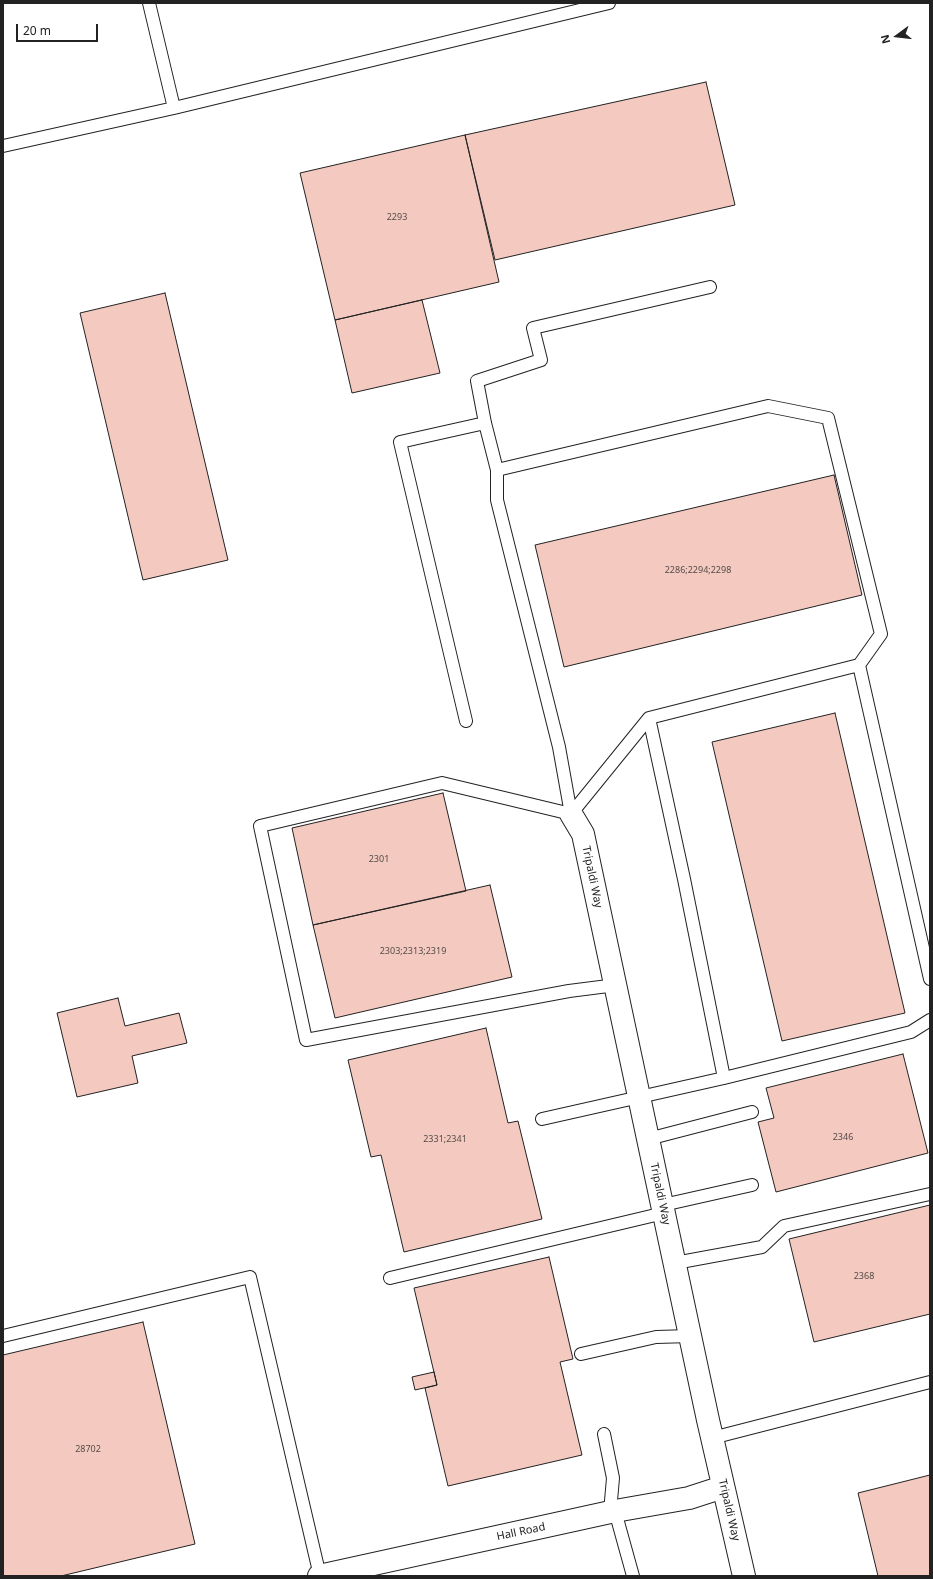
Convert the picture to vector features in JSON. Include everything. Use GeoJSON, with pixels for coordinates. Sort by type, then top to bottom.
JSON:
{"type":"FeatureCollection","features":[{"type":"Feature","properties":{"kind":"street","name":"Tripaldi Way"},"geometry":{"type":"LineString","coordinates":[[571,814],[583,834],[712,1438],[744,1576]]}},
{"type":"Feature","properties":{"kind":"street","name":"Hall Road"},"geometry":{"type":"LineString","coordinates":[[327,1575],[613,1512],[689,1498],[723,1487]]}},
{"type":"Feature","properties":{"kind":"lane"},"geometry":{"type":"LineString","coordinates":[[149,3],[174,108]]}},
{"type":"Feature","properties":{"kind":"lane"},"geometry":{"type":"LineString","coordinates":[[3,146],[174,108],[609,3]]}},
{"type":"Feature","properties":{"kind":"lane"},"geometry":{"type":"LineString","coordinates":[[571,814],[559,746],[497,500],[497,470],[485,423],[477,381],[541,360],[533,328],[710,287]]}},
{"type":"Feature","properties":{"kind":"lane"},"geometry":{"type":"LineString","coordinates":[[497,470],[768,406],[828,418],[881,634],[858,665],[649,718],[571,814]]}},
{"type":"Feature","properties":{"kind":"lane"},"geometry":{"type":"LineString","coordinates":[[466,720],[400,442],[485,423]]}},
{"type":"Feature","properties":{"kind":"lane"},"geometry":{"type":"LineString","coordinates":[[858,665],[930,979]]}},
{"type":"Feature","properties":{"kind":"lane"},"geometry":{"type":"LineString","coordinates":[[649,718],[684,879],[724,1078]]}},
{"type":"Feature","properties":{"kind":"lane"},"geometry":{"type":"LineString","coordinates":[[571,814],[442,783],[260,826],[306,1040],[569,991],[616,986]]}},
{"type":"Feature","properties":{"kind":"lane"},"geometry":{"type":"LineString","coordinates":[[542,1119],[724,1078],[911,1032],[930,1020]]}},
{"type":"Feature","properties":{"kind":"lane"},"geometry":{"type":"LineString","coordinates":[[648,1139],[752,1112]]}},
{"type":"Feature","properties":{"kind":"lane"},"geometry":{"type":"LineString","coordinates":[[390,1278],[752,1185]]}},
{"type":"Feature","properties":{"kind":"lane"},"geometry":{"type":"LineString","coordinates":[[675,1263],[762,1247],[784,1226],[930,1194]]}},
{"type":"Feature","properties":{"kind":"lane"},"geometry":{"type":"LineString","coordinates":[[3,1336],[250,1277],[327,1575]]}},
{"type":"Feature","properties":{"kind":"lane"},"geometry":{"type":"LineString","coordinates":[[580,1354],[656,1337],[690,1336]]}},
{"type":"Feature","properties":{"kind":"lane"},"geometry":{"type":"LineString","coordinates":[[712,1438],[930,1382]]}},
{"type":"Feature","properties":{"kind":"lane"},"geometry":{"type":"LineString","coordinates":[[604,1434],[613,1478],[613,1512],[633,1576]]}},
{"type":"Feature","properties":{"kind":"building"},"geometry":{"type":"Polygon","coordinates":[[[706,82],[735,205],[495,260],[465,135],[706,82]]]}},
{"type":"Feature","properties":{"kind":"building"},"geometry":{"type":"Polygon","coordinates":[[[465,135],[499,282],[335,320],[300,173],[465,135]]]}},
{"type":"Feature","properties":{"kind":"building"},"geometry":{"type":"Polygon","coordinates":[[[165,293],[228,560],[143,580],[80,313],[165,293]]]}},
{"type":"Feature","properties":{"kind":"building"},"geometry":{"type":"Polygon","coordinates":[[[422,300],[440,373],[352,393],[335,320],[422,300]]]}},
{"type":"Feature","properties":{"kind":"building"},"geometry":{"type":"Polygon","coordinates":[[[834,475],[862,595],[564,667],[535,545],[834,475]]]}},
{"type":"Feature","properties":{"kind":"building"},"geometry":{"type":"Polygon","coordinates":[[[835,713],[905,1013],[782,1041],[712,742],[835,713]]]}},
{"type":"Feature","properties":{"kind":"building"},"geometry":{"type":"Polygon","coordinates":[[[443,793],[466,891],[313,925],[292,828],[443,793]]]}},
{"type":"Feature","properties":{"kind":"building"},"geometry":{"type":"Polygon","coordinates":[[[490,885],[512,977],[335,1018],[313,925],[490,885]]]}},
{"type":"Feature","properties":{"kind":"building"},"geometry":{"type":"Polygon","coordinates":[[[118,998],[125,1026],[179,1013],[187,1043],[132,1056],[138,1083],[77,1097],[57,1013],[118,998]]]}},
{"type":"Feature","properties":{"kind":"building"},"geometry":{"type":"Polygon","coordinates":[[[486,1028],[508,1123],[518,1121],[542,1219],[404,1252],[381,1155],[371,1157],[348,1060],[486,1028]]]}},
{"type":"Feature","properties":{"kind":"building"},"geometry":{"type":"Polygon","coordinates":[[[903,1054],[928,1153],[776,1192],[758,1122],[774,1118],[766,1088],[903,1054]]]}},
{"type":"Feature","properties":{"kind":"building"},"geometry":{"type":"Polygon","coordinates":[[[930,1205],[930,1314],[814,1342],[789,1239],[930,1205]]]}},
{"type":"Feature","properties":{"kind":"building"},"geometry":{"type":"Polygon","coordinates":[[[549,1257],[573,1359],[560,1362],[582,1455],[448,1486],[425,1388],[437,1385],[414,1288],[549,1257]]]}},
{"type":"Feature","properties":{"kind":"building"},"geometry":{"type":"Polygon","coordinates":[[[143,1322],[195,1544],[61,1576],[3,1576],[3,1355],[143,1322]]]}},
{"type":"Feature","properties":{"kind":"building"},"geometry":{"type":"Polygon","coordinates":[[[434,1372],[437,1385],[415,1390],[412,1377],[434,1372]]]}},
{"type":"Feature","properties":{"kind":"building"},"geometry":{"type":"Polygon","coordinates":[[[930,1475],[930,1576],[878,1576],[858,1493],[930,1475]]]}}]}
